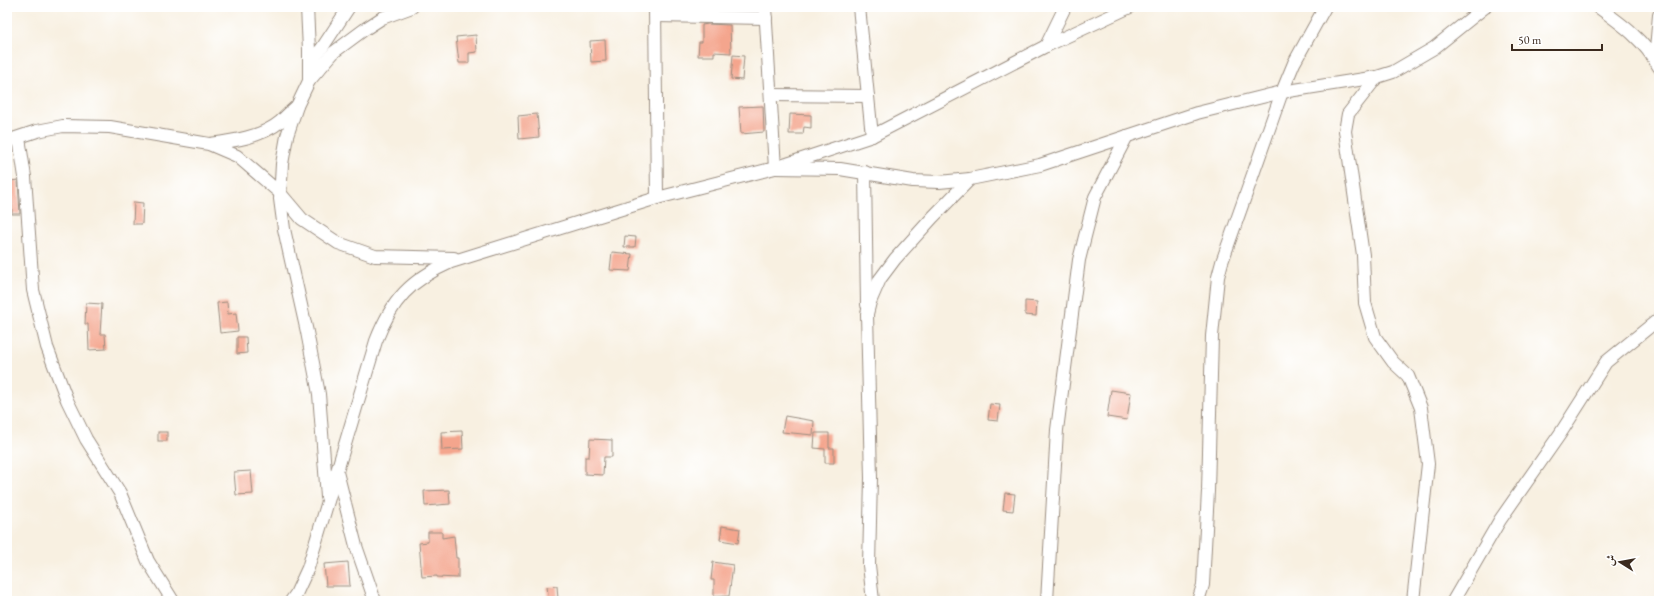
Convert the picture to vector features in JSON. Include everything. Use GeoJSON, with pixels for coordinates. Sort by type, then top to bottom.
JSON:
{"type":"FeatureCollection","features":[{"type":"Feature","properties":{"kind":"street"},"geometry":{"type":"LineString","coordinates":[[307,7],[309,64],[308,81]]}},
{"type":"Feature","properties":{"kind":"street"},"geometry":{"type":"LineString","coordinates":[[309,64],[322,48],[348,7]]}},
{"type":"Feature","properties":{"kind":"street"},"geometry":{"type":"LineString","coordinates":[[328,504],[319,394],[284,229],[280,193],[282,164],[287,136],[297,106],[308,81],[334,52],[365,29],[382,18],[412,7]]}},
{"type":"Feature","properties":{"kind":"street"},"geometry":{"type":"LineString","coordinates":[[859,7],[872,136]]}},
{"type":"Feature","properties":{"kind":"street"},"geometry":{"type":"LineString","coordinates":[[1046,46],[1065,7]]}},
{"type":"Feature","properties":{"kind":"street"},"geometry":{"type":"LineString","coordinates":[[294,599],[308,568],[376,341],[385,318],[397,300],[414,283],[433,270],[463,258],[658,198],[775,168],[872,136],[1046,46],[1130,7]]}},
{"type":"Feature","properties":{"kind":"street"},"geometry":{"type":"LineString","coordinates":[[1198,601],[1203,585],[1206,543],[1212,336],[1218,277],[1282,92],[1294,64],[1325,7]]}},
{"type":"Feature","properties":{"kind":"street"},"geometry":{"type":"LineString","coordinates":[[775,168],[840,169],[913,181],[970,180],[1040,165],[1197,113],[1282,92],[1377,76],[1399,69],[1434,48],[1485,7]]}},
{"type":"Feature","properties":{"kind":"street"},"geometry":{"type":"LineString","coordinates":[[1598,7],[1623,25],[1643,43],[1657,63]]}},
{"type":"Feature","properties":{"kind":"street"},"geometry":{"type":"LineString","coordinates":[[658,198],[656,11],[766,12],[775,168]]}},
{"type":"Feature","properties":{"kind":"street"},"geometry":{"type":"LineString","coordinates":[[1657,63],[1659,15]]}},
{"type":"Feature","properties":{"kind":"street"},"geometry":{"type":"LineString","coordinates":[[1377,76],[1348,114],[1345,131],[1363,256],[1365,303],[1375,337],[1393,362],[1408,376],[1422,408],[1428,464],[1413,601]]}},
{"type":"Feature","properties":{"kind":"street"},"geometry":{"type":"LineString","coordinates":[[771,95],[868,96]]}},
{"type":"Feature","properties":{"kind":"street"},"geometry":{"type":"LineString","coordinates":[[209,144],[237,141],[269,129],[297,106]]}},
{"type":"Feature","properties":{"kind":"street"},"geometry":{"type":"LineString","coordinates":[[7,142],[37,131],[63,126],[110,128],[209,144],[237,156],[280,193],[302,220],[338,243],[375,256],[463,258]]}},
{"type":"Feature","properties":{"kind":"street"},"geometry":{"type":"LineString","coordinates":[[1047,601],[1057,430],[1078,260],[1095,197],[1126,136]]}},
{"type":"Feature","properties":{"kind":"street"},"geometry":{"type":"LineString","coordinates":[[19,138],[25,177],[33,290],[47,347],[67,400],[86,439],[120,493],[148,561],[173,601]]}},
{"type":"Feature","properties":{"kind":"street"},"geometry":{"type":"LineString","coordinates":[[864,172],[870,478],[869,565],[873,601]]}},
{"type":"Feature","properties":{"kind":"street"},"geometry":{"type":"LineString","coordinates":[[867,314],[870,302],[880,279],[894,259],[970,180]]}},
{"type":"Feature","properties":{"kind":"street"},"geometry":{"type":"LineString","coordinates":[[1453,601],[1500,520],[1560,434],[1606,362],[1659,319]]}},
{"type":"Feature","properties":{"kind":"street"},"geometry":{"type":"LineString","coordinates":[[337,471],[356,546],[375,601]]}},
{"type":"Feature","properties":{"kind":"building"},"geometry":{"type":"Polygon","coordinates":[[[702,25],[730,25],[731,53],[714,52],[714,56],[698,56],[699,42],[702,42],[702,25]]]}},
{"type":"Feature","properties":{"kind":"building"},"geometry":{"type":"Polygon","coordinates":[[[476,35],[477,52],[469,53],[469,63],[459,63],[456,37],[476,35]]]}},
{"type":"Feature","properties":{"kind":"building"},"geometry":{"type":"Polygon","coordinates":[[[605,40],[606,61],[591,62],[590,41],[605,40]]]}},
{"type":"Feature","properties":{"kind":"building"},"geometry":{"type":"Polygon","coordinates":[[[733,55],[744,56],[742,80],[731,79],[733,55]]]}},
{"type":"Feature","properties":{"kind":"building"},"geometry":{"type":"Polygon","coordinates":[[[763,106],[764,132],[741,134],[739,107],[763,106]]]}},
{"type":"Feature","properties":{"kind":"building"},"geometry":{"type":"Polygon","coordinates":[[[537,114],[539,137],[519,139],[518,116],[537,114]]]}},
{"type":"Feature","properties":{"kind":"building"},"geometry":{"type":"Polygon","coordinates":[[[790,114],[811,115],[811,128],[804,127],[803,134],[789,134],[790,114]]]}},
{"type":"Feature","properties":{"kind":"building"},"geometry":{"type":"Polygon","coordinates":[[[18,180],[20,214],[12,214],[11,181],[18,180]]]}},
{"type":"Feature","properties":{"kind":"building"},"geometry":{"type":"Polygon","coordinates":[[[134,202],[143,203],[142,224],[133,224],[134,202]]]}},
{"type":"Feature","properties":{"kind":"building"},"geometry":{"type":"Polygon","coordinates":[[[625,236],[636,237],[635,247],[624,247],[625,236]]]}},
{"type":"Feature","properties":{"kind":"building"},"geometry":{"type":"Polygon","coordinates":[[[612,252],[632,254],[630,271],[610,270],[612,252]]]}},
{"type":"Feature","properties":{"kind":"building"},"geometry":{"type":"Polygon","coordinates":[[[1025,301],[1037,302],[1036,316],[1025,315],[1025,301]]]}},
{"type":"Feature","properties":{"kind":"building"},"geometry":{"type":"Polygon","coordinates":[[[227,302],[228,314],[236,313],[238,331],[220,333],[217,303],[227,302]]]}},
{"type":"Feature","properties":{"kind":"building"},"geometry":{"type":"Polygon","coordinates":[[[86,303],[102,304],[100,334],[105,334],[106,349],[89,350],[88,324],[85,324],[86,303]]]}},
{"type":"Feature","properties":{"kind":"building"},"geometry":{"type":"Polygon","coordinates":[[[237,337],[246,337],[247,353],[237,354],[237,337]]]}},
{"type":"Feature","properties":{"kind":"building"},"geometry":{"type":"Polygon","coordinates":[[[1111,390],[1131,393],[1127,420],[1107,417],[1111,390]]]}},
{"type":"Feature","properties":{"kind":"building"},"geometry":{"type":"Polygon","coordinates":[[[990,404],[1000,405],[998,421],[988,420],[990,404]]]}},
{"type":"Feature","properties":{"kind":"building"},"geometry":{"type":"Polygon","coordinates":[[[785,416],[814,421],[813,435],[782,432],[785,416]]]}},
{"type":"Feature","properties":{"kind":"building"},"geometry":{"type":"Polygon","coordinates":[[[462,431],[463,449],[442,450],[441,432],[462,431]]]}},
{"type":"Feature","properties":{"kind":"building"},"geometry":{"type":"Polygon","coordinates":[[[158,432],[167,432],[167,441],[158,441],[158,432]]]}},
{"type":"Feature","properties":{"kind":"building"},"geometry":{"type":"Polygon","coordinates":[[[815,433],[829,433],[829,448],[834,448],[834,463],[825,463],[825,449],[814,448],[815,433]]]}},
{"type":"Feature","properties":{"kind":"building"},"geometry":{"type":"Polygon","coordinates":[[[590,439],[612,440],[612,457],[604,457],[603,475],[585,474],[585,457],[589,457],[590,439]]]}},
{"type":"Feature","properties":{"kind":"building"},"geometry":{"type":"Polygon","coordinates":[[[251,471],[253,494],[236,495],[234,472],[251,471]]]}},
{"type":"Feature","properties":{"kind":"building"},"geometry":{"type":"Polygon","coordinates":[[[449,490],[450,504],[425,506],[424,491],[449,490]]]}},
{"type":"Feature","properties":{"kind":"building"},"geometry":{"type":"Polygon","coordinates":[[[1005,493],[1015,494],[1013,511],[1003,510],[1005,493]]]}},
{"type":"Feature","properties":{"kind":"building"},"geometry":{"type":"Polygon","coordinates":[[[722,526],[740,529],[738,543],[720,540],[722,526]]]}},
{"type":"Feature","properties":{"kind":"building"},"geometry":{"type":"Polygon","coordinates":[[[428,532],[442,532],[442,538],[454,536],[456,558],[458,558],[458,578],[437,576],[422,577],[419,543],[428,542],[428,532]]]}},
{"type":"Feature","properties":{"kind":"building"},"geometry":{"type":"Polygon","coordinates":[[[348,562],[350,586],[326,586],[324,564],[348,562]]]}},
{"type":"Feature","properties":{"kind":"building"},"geometry":{"type":"Polygon","coordinates":[[[713,562],[733,565],[729,596],[714,597],[714,580],[711,580],[713,562]]]}},
{"type":"Feature","properties":{"kind":"building"},"geometry":{"type":"Polygon","coordinates":[[[557,586],[558,599],[549,600],[547,587],[557,586]]]}}]}
